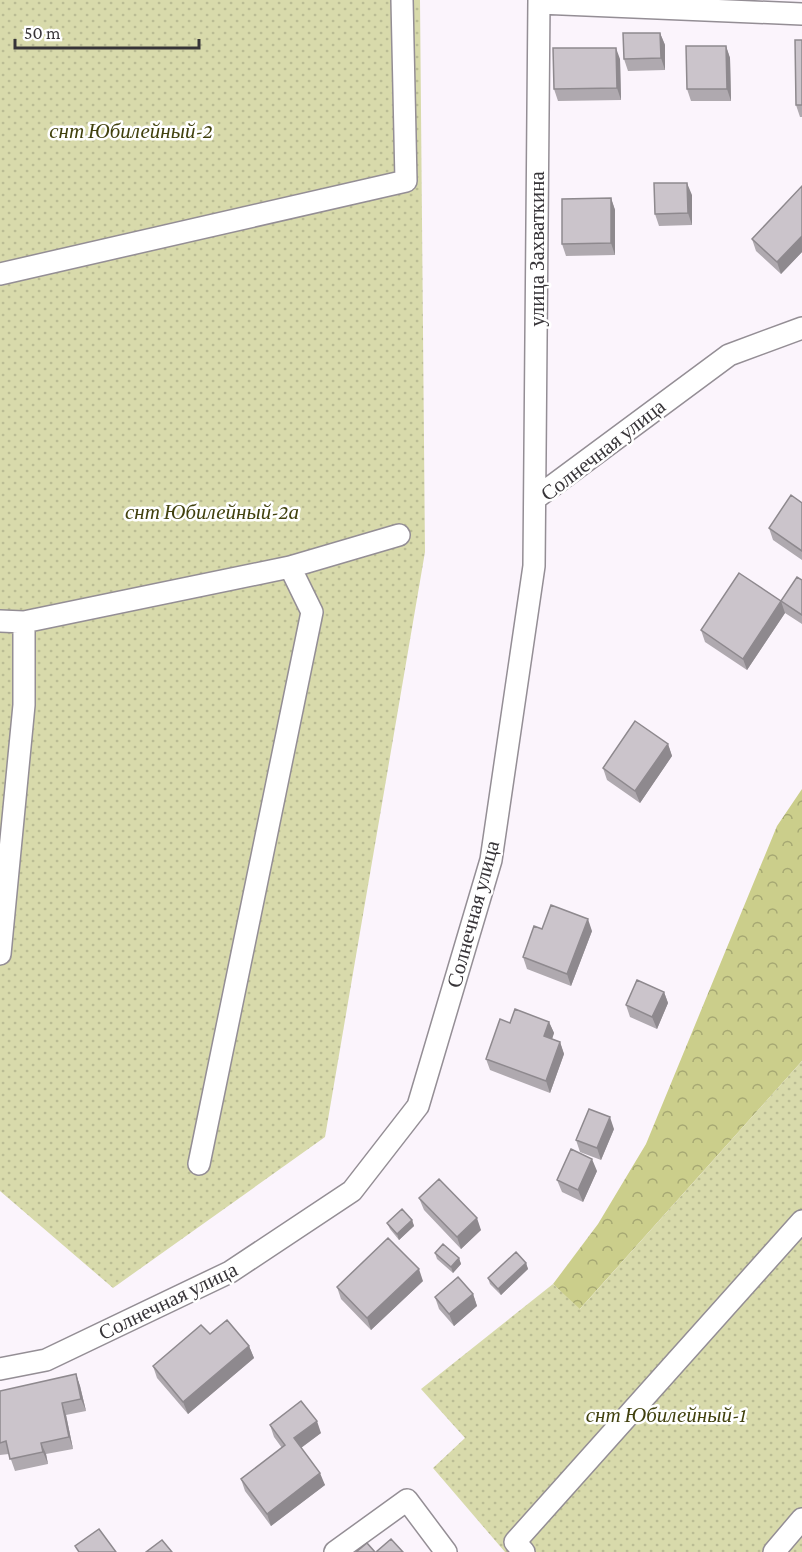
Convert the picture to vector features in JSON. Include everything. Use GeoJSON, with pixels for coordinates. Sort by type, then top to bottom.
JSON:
{"type":"FeatureCollection","features":[{"type":"Feature","properties":{"kind":"street"},"geometry":{"type":"LineString","coordinates":[[0,274],[406,181],[402,0]]}},
{"type":"Feature","properties":{"kind":"street"},"geometry":{"type":"LineString","coordinates":[[539,2],[802,14]]}},
{"type":"Feature","properties":{"kind":"street","name":"улица Захваткина"},"geometry":{"type":"LineString","coordinates":[[536,498],[539,2]]}},
{"type":"Feature","properties":{"kind":"street","name":"Солнечная улица"},"geometry":{"type":"LineString","coordinates":[[0,1369],[46,1360],[230,1272],[352,1191],[418,1106],[491,860],[534,566],[536,498],[729,355],[802,328]]}},
{"type":"Feature","properties":{"kind":"street"},"geometry":{"type":"LineString","coordinates":[[0,621],[24,622],[290,567],[399,535]]}},
{"type":"Feature","properties":{"kind":"street"},"geometry":{"type":"LineString","coordinates":[[199,1164],[312,612],[290,567]]}},
{"type":"Feature","properties":{"kind":"street"},"geometry":{"type":"LineString","coordinates":[[0,954],[24,705],[24,622]]}},
{"type":"Feature","properties":{"kind":"street"},"geometry":{"type":"LineString","coordinates":[[524,1552],[515,1542],[802,1221]]}},
{"type":"Feature","properties":{"kind":"street"},"geometry":{"type":"LineString","coordinates":[[335,1552],[407,1500],[446,1552]]}},
{"type":"Feature","properties":{"kind":"street"},"geometry":{"type":"LineString","coordinates":[[774,1552],[802,1519]]}},
{"type":"Feature","properties":{"kind":"green space","name":"снт Юбилейный-2а"},"geometry":{"type":"Polygon","coordinates":[[[0,0],[420,0],[425,552],[325,1137],[113,1288],[0,1191],[0,0]]]}},
{"type":"Feature","properties":{"kind":"green space"},"geometry":{"type":"Polygon","coordinates":[[[802,789],[802,1061],[579,1310],[553,1284],[598,1224],[646,1144],[777,826],[802,789]]]}},
{"type":"Feature","properties":{"kind":"green space","name":"снт Юбилейный-1"},"geometry":{"type":"Polygon","coordinates":[[[802,1061],[802,1552],[505,1552],[433,1468],[465,1438],[421,1389],[553,1284],[580,1309],[802,1061]]]}},
{"type":"Feature","properties":{"kind":"building"},"geometry":{"type":"Polygon","coordinates":[[[623,33],[660,33],[661,58],[624,59],[623,33]]]}},
{"type":"Feature","properties":{"kind":"building"},"geometry":{"type":"Polygon","coordinates":[[[795,40],[802,40],[802,105],[796,105],[795,40]]]}},
{"type":"Feature","properties":{"kind":"building"},"geometry":{"type":"Polygon","coordinates":[[[686,46],[726,46],[727,89],[687,89],[686,46]]]}},
{"type":"Feature","properties":{"kind":"building"},"geometry":{"type":"Polygon","coordinates":[[[553,48],[616,48],[617,88],[554,89],[553,48]]]}},
{"type":"Feature","properties":{"kind":"building"},"geometry":{"type":"Polygon","coordinates":[[[654,183],[687,183],[688,213],[655,214],[654,183]]]}},
{"type":"Feature","properties":{"kind":"building"},"geometry":{"type":"Polygon","coordinates":[[[802,186],[802,236],[777,262],[752,239],[802,186]]]}},
{"type":"Feature","properties":{"kind":"building"},"geometry":{"type":"Polygon","coordinates":[[[611,198],[611,243],[562,244],[562,199],[611,198]]]}},
{"type":"Feature","properties":{"kind":"building"},"geometry":{"type":"Polygon","coordinates":[[[791,495],[802,503],[802,551],[769,528],[791,495]]]}},
{"type":"Feature","properties":{"kind":"building"},"geometry":{"type":"Polygon","coordinates":[[[739,573],[781,601],[743,659],[701,630],[739,573]]]}},
{"type":"Feature","properties":{"kind":"building"},"geometry":{"type":"Polygon","coordinates":[[[797,577],[802,580],[802,615],[781,601],[797,577]]]}},
{"type":"Feature","properties":{"kind":"building"},"geometry":{"type":"Polygon","coordinates":[[[635,721],[668,744],[635,791],[603,768],[635,721]]]}},
{"type":"Feature","properties":{"kind":"building"},"geometry":{"type":"Polygon","coordinates":[[[551,905],[588,919],[567,974],[523,957],[534,926],[542,929],[551,905]]]}},
{"type":"Feature","properties":{"kind":"building"},"geometry":{"type":"Polygon","coordinates":[[[637,980],[664,992],[652,1017],[626,1005],[637,980]]]}},
{"type":"Feature","properties":{"kind":"building"},"geometry":{"type":"Polygon","coordinates":[[[515,1009],[549,1022],[544,1036],[560,1042],[546,1081],[486,1059],[500,1019],[510,1023],[515,1009]]]}},
{"type":"Feature","properties":{"kind":"building"},"geometry":{"type":"Polygon","coordinates":[[[589,1109],[610,1117],[597,1148],[576,1140],[589,1109]]]}},
{"type":"Feature","properties":{"kind":"building"},"geometry":{"type":"Polygon","coordinates":[[[571,1149],[592,1159],[578,1190],[557,1180],[571,1149]]]}},
{"type":"Feature","properties":{"kind":"building"},"geometry":{"type":"Polygon","coordinates":[[[439,1179],[477,1218],[457,1237],[419,1198],[439,1179]]]}},
{"type":"Feature","properties":{"kind":"building"},"geometry":{"type":"Polygon","coordinates":[[[402,1209],[412,1220],[397,1234],[387,1223],[402,1209]]]}},
{"type":"Feature","properties":{"kind":"building"},"geometry":{"type":"Polygon","coordinates":[[[388,1238],[419,1269],[367,1318],[337,1287],[388,1238]]]}},
{"type":"Feature","properties":{"kind":"building"},"geometry":{"type":"Polygon","coordinates":[[[443,1244],[459,1258],[451,1267],[435,1253],[443,1244]]]}},
{"type":"Feature","properties":{"kind":"building"},"geometry":{"type":"Polygon","coordinates":[[[516,1252],[526,1263],[498,1289],[488,1278],[516,1252]]]}},
{"type":"Feature","properties":{"kind":"building"},"geometry":{"type":"Polygon","coordinates":[[[458,1277],[473,1294],[449,1314],[435,1297],[458,1277]]]}},
{"type":"Feature","properties":{"kind":"building"},"geometry":{"type":"Polygon","coordinates":[[[227,1320],[249,1346],[183,1402],[153,1366],[201,1325],[210,1334],[227,1320]]]}},
{"type":"Feature","properties":{"kind":"building"},"geometry":{"type":"Polygon","coordinates":[[[76,1374],[81,1399],[62,1403],[69,1437],[41,1443],[43,1452],[10,1459],[6,1441],[0,1443],[0,1391],[76,1374]]]}},
{"type":"Feature","properties":{"kind":"building"},"geometry":{"type":"Polygon","coordinates":[[[301,1401],[317,1421],[294,1438],[320,1473],[267,1514],[241,1479],[285,1445],[270,1425],[301,1401]]]}},
{"type":"Feature","properties":{"kind":"building"},"geometry":{"type":"Polygon","coordinates":[[[99,1529],[116,1552],[79,1552],[75,1546],[99,1529]]]}},
{"type":"Feature","properties":{"kind":"building"},"geometry":{"type":"Polygon","coordinates":[[[391,1539],[403,1552],[376,1552],[391,1539]]]}},
{"type":"Feature","properties":{"kind":"building"},"geometry":{"type":"Polygon","coordinates":[[[162,1540],[172,1552],[146,1552],[162,1540]]]}},
{"type":"Feature","properties":{"kind":"building"},"geometry":{"type":"Polygon","coordinates":[[[367,1543],[375,1552],[356,1552],[367,1543]]]}},
{"type":"Feature","properties":{"kind":"park label","name":"снт Юбилейный-2"},"geometry":{"type":"Point","coordinates":[131,131]}}]}
